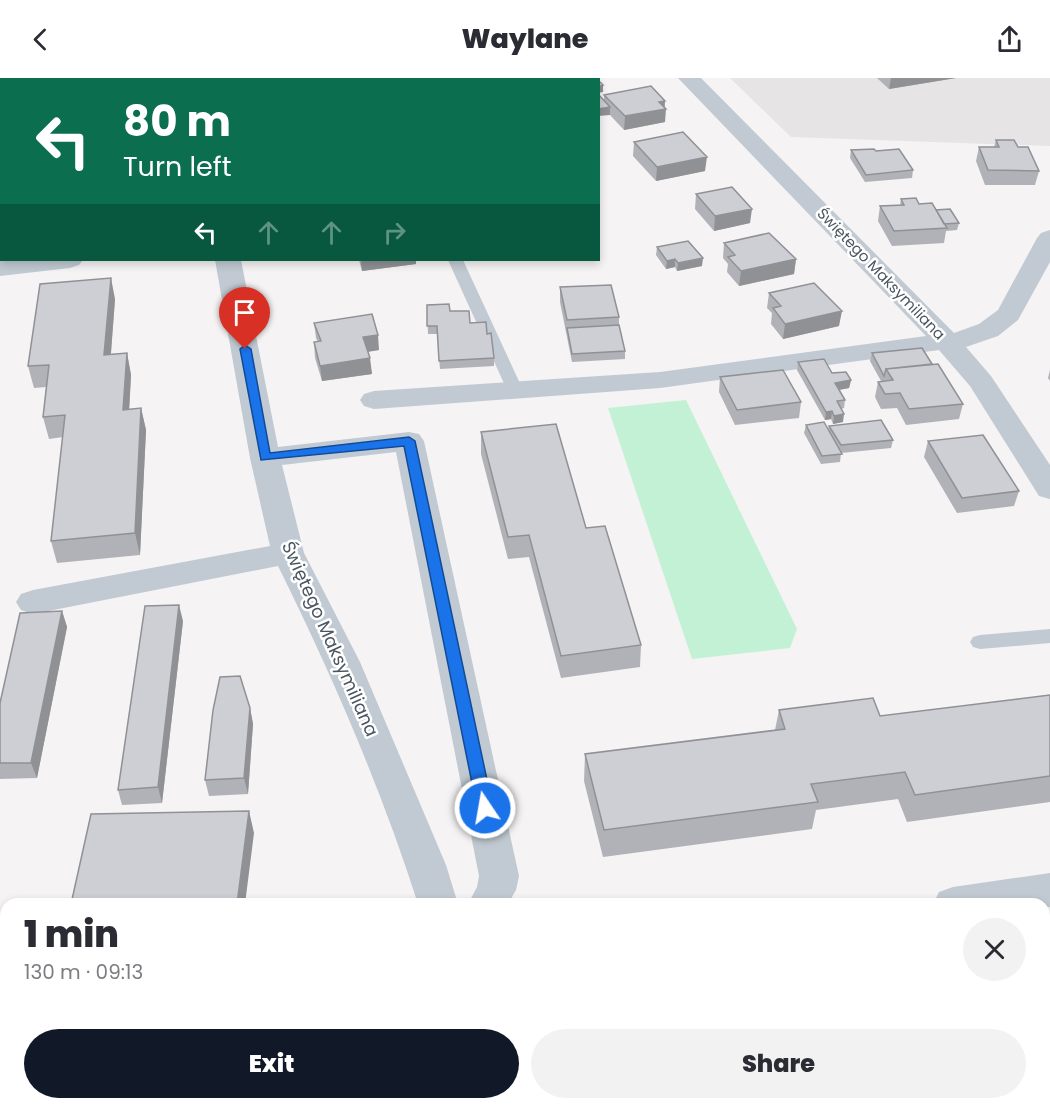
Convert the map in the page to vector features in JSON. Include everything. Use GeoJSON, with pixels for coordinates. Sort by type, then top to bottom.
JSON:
{"type":"FeatureCollection","features":[{"type":"Feature","properties":{"kind":"street","name":"Świętego Maksymiliana"},"geometry":{"type":"LineString","coordinates":[[689,78],[947,341],[981,382],[1050,489]]}},
{"type":"Feature","properties":{"kind":"street"},"geometry":{"type":"LineString","coordinates":[[374,400],[660,380],[927,344],[977,335],[1001,322],[1009,314],[1050,238]]}},
{"type":"Feature","properties":{"kind":"street"},"geometry":{"type":"LineString","coordinates":[[0,268],[61,261]]}},
{"type":"Feature","properties":{"kind":"street","name":"Świętego Maksymiliana"},"geometry":{"type":"LineString","coordinates":[[228,261],[265,458],[288,553],[343,662],[426,865],[436,898]]}},
{"type":"Feature","properties":{"kind":"street"},"geometry":{"type":"LineString","coordinates":[[265,458],[409,441],[499,876],[491,898]]}},
{"type":"Feature","properties":{"kind":"street"},"geometry":{"type":"LineString","coordinates":[[33,602],[288,553]]}},
{"type":"Feature","properties":{"kind":"street"},"geometry":{"type":"LineString","coordinates":[[995,898],[1050,890]]}},
{"type":"Feature","properties":{"kind":"lane"},"geometry":{"type":"LineString","coordinates":[[455,261],[515,390]]}},
{"type":"Feature","properties":{"kind":"lane"},"geometry":{"type":"LineString","coordinates":[[980,642],[1050,636]]}},
{"type":"Feature","properties":{"kind":"shaded area"},"geometry":{"type":"Polygon","coordinates":[[[730,78],[1050,78],[1050,146],[791,137],[730,78]]]}},
{"type":"Feature","properties":{"kind":"green space"},"geometry":{"type":"Polygon","coordinates":[[[686,400],[797,629],[790,648],[692,659],[608,408],[686,400]]]}},
{"type":"Feature","properties":{"kind":"building"},"geometry":{"type":"Polygon","coordinates":[[[651,86],[665,101],[659,102],[666,109],[625,116],[604,95],[651,86]]]}},
{"type":"Feature","properties":{"kind":"building"},"geometry":{"type":"Polygon","coordinates":[[[600,96],[610,107],[600,109],[600,96]]]}},
{"type":"Feature","properties":{"kind":"building"},"geometry":{"type":"Polygon","coordinates":[[[683,132],[707,157],[657,167],[634,142],[683,132]]]}},
{"type":"Feature","properties":{"kind":"building"},"geometry":{"type":"Polygon","coordinates":[[[996,140],[1014,140],[1018,147],[1028,147],[1039,171],[988,170],[979,147],[999,147],[996,140]]]}},
{"type":"Feature","properties":{"kind":"building"},"geometry":{"type":"Polygon","coordinates":[[[874,149],[876,151],[899,149],[913,170],[866,175],[851,150],[874,149]]]}},
{"type":"Feature","properties":{"kind":"building"},"geometry":{"type":"Polygon","coordinates":[[[732,187],[752,209],[715,216],[696,194],[732,187]]]}},
{"type":"Feature","properties":{"kind":"building"},"geometry":{"type":"Polygon","coordinates":[[[916,198],[919,204],[932,203],[947,228],[894,231],[880,206],[904,205],[901,199],[916,198]]]}},
{"type":"Feature","properties":{"kind":"building"},"geometry":{"type":"Polygon","coordinates":[[[950,209],[959,223],[944,224],[936,210],[950,209]]]}},
{"type":"Feature","properties":{"kind":"building"},"geometry":{"type":"Polygon","coordinates":[[[769,233],[796,259],[741,271],[728,257],[735,255],[724,243],[769,233]]]}},
{"type":"Feature","properties":{"kind":"building"},"geometry":{"type":"Polygon","coordinates":[[[688,241],[703,258],[678,263],[675,259],[667,261],[657,247],[688,241]]]}},
{"type":"Feature","properties":{"kind":"building"},"geometry":{"type":"Polygon","coordinates":[[[111,278],[104,355],[127,353],[123,410],[141,408],[135,533],[51,541],[65,415],[43,417],[49,365],[28,366],[40,284],[111,278]]]}},
{"type":"Feature","properties":{"kind":"building"},"geometry":{"type":"Polygon","coordinates":[[[814,283],[842,311],[785,324],[773,308],[781,306],[769,293],[814,283]]]}},
{"type":"Feature","properties":{"kind":"building"},"geometry":{"type":"Polygon","coordinates":[[[611,285],[619,317],[567,320],[560,287],[611,285]]]}},
{"type":"Feature","properties":{"kind":"building"},"geometry":{"type":"Polygon","coordinates":[[[449,304],[450,311],[469,311],[470,323],[486,322],[487,334],[491,333],[494,358],[439,361],[437,326],[427,326],[427,305],[449,304]]]}},
{"type":"Feature","properties":{"kind":"building"},"geometry":{"type":"Polygon","coordinates":[[[372,314],[378,335],[363,337],[370,358],[320,366],[314,342],[321,341],[314,323],[372,314]]]}},
{"type":"Feature","properties":{"kind":"building"},"geometry":{"type":"Polygon","coordinates":[[[619,325],[625,351],[572,354],[567,328],[619,325]]]}},
{"type":"Feature","properties":{"kind":"building"},"geometry":{"type":"Polygon","coordinates":[[[922,348],[932,364],[886,369],[884,376],[872,353],[922,348]]]}},
{"type":"Feature","properties":{"kind":"building"},"geometry":{"type":"Polygon","coordinates":[[[824,359],[832,373],[846,372],[851,380],[835,383],[845,400],[837,401],[844,414],[834,416],[832,411],[826,412],[798,362],[824,359]]]}},
{"type":"Feature","properties":{"kind":"building"},"geometry":{"type":"Polygon","coordinates":[[[938,364],[963,404],[909,409],[900,393],[885,394],[878,382],[893,380],[886,369],[938,364]]]}},
{"type":"Feature","properties":{"kind":"building"},"geometry":{"type":"Polygon","coordinates":[[[783,370],[801,402],[737,410],[720,377],[783,370]]]}},
{"type":"Feature","properties":{"kind":"building"},"geometry":{"type":"Polygon","coordinates":[[[881,420],[893,440],[841,445],[829,426],[881,420]]]}},
{"type":"Feature","properties":{"kind":"building"},"geometry":{"type":"Polygon","coordinates":[[[824,422],[842,454],[822,456],[806,425],[824,422]]]}},
{"type":"Feature","properties":{"kind":"building"},"geometry":{"type":"Polygon","coordinates":[[[556,424],[586,528],[605,526],[641,645],[561,656],[529,535],[508,537],[481,432],[556,424]]]}},
{"type":"Feature","properties":{"kind":"building"},"geometry":{"type":"Polygon","coordinates":[[[983,435],[1019,491],[962,498],[928,441],[983,435]]]}},
{"type":"Feature","properties":{"kind":"building"},"geometry":{"type":"Polygon","coordinates":[[[179,605],[158,787],[118,790],[145,606],[179,605]]]}},
{"type":"Feature","properties":{"kind":"building"},"geometry":{"type":"Polygon","coordinates":[[[62,611],[31,763],[0,763],[0,703],[20,613],[62,611]]]}},
{"type":"Feature","properties":{"kind":"building"},"geometry":{"type":"Polygon","coordinates":[[[240,676],[250,708],[244,778],[205,780],[213,710],[220,677],[240,676]]]}},
{"type":"Feature","properties":{"kind":"building"},"geometry":{"type":"Polygon","coordinates":[[[1050,695],[1050,776],[915,795],[905,772],[811,784],[818,802],[604,830],[585,754],[785,729],[779,710],[873,698],[880,716],[1050,695]]]}},
{"type":"Feature","properties":{"kind":"building"},"geometry":{"type":"Polygon","coordinates":[[[249,811],[238,898],[72,898],[91,814],[249,811]]]}},
{"type":"Feature","properties":{"kind":"route"},"geometry":{"type":"LineString","coordinates":[[245,349],[265,458],[409,441],[485,808]]}}]}
